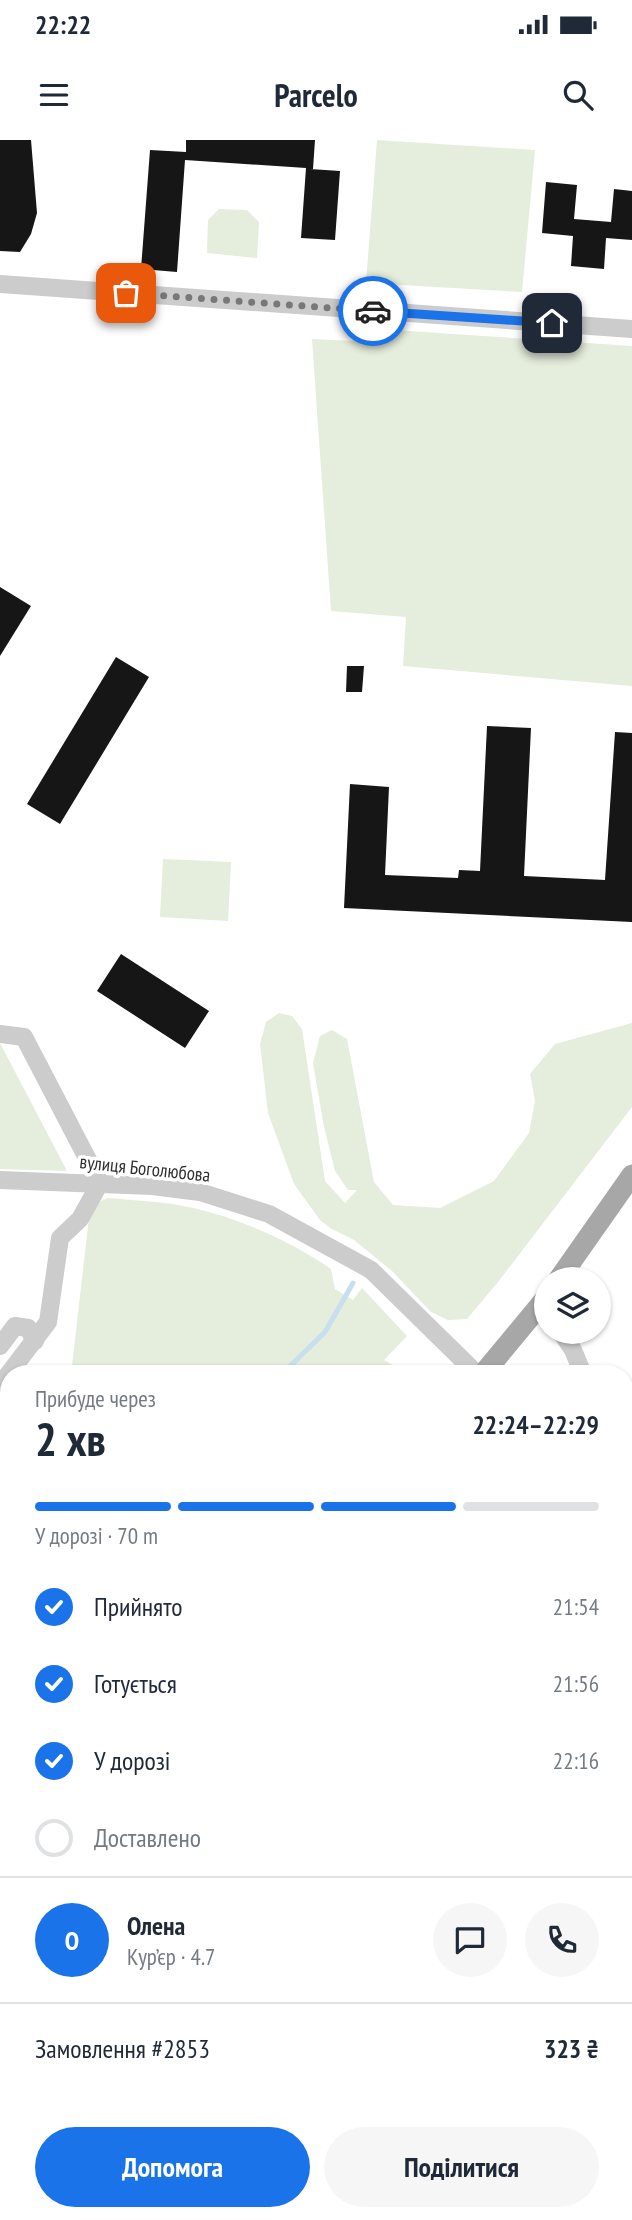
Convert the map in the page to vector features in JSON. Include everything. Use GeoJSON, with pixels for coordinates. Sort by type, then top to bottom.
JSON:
{"type":"FeatureCollection","features":[{"type":"Feature","properties":{"kind":"main road"},"geometry":{"type":"LineString","coordinates":[[567,1267],[632,1175]]}},
{"type":"Feature","properties":{"kind":"main road"},"geometry":{"type":"LineString","coordinates":[[491,1365],[534,1317]]}},
{"type":"Feature","properties":{"kind":"street"},"geometry":{"type":"LineString","coordinates":[[0,284],[632,329]]}},
{"type":"Feature","properties":{"kind":"street"},"geometry":{"type":"LineString","coordinates":[[0,1034],[24,1037],[100,1183],[80,1219],[60,1238],[48,1322],[16,1365]]}},
{"type":"Feature","properties":{"kind":"street","name":"вулиця Боголюбова"},"geometry":{"type":"LineString","coordinates":[[0,1180],[152,1186],[200,1192],[269,1214],[371,1270],[468,1365]]}},
{"type":"Feature","properties":{"kind":"street"},"geometry":{"type":"LineString","coordinates":[[0,1346],[15,1326],[28,1328],[35,1341]]}},
{"type":"Feature","properties":{"kind":"street"},"geometry":{"type":"LineString","coordinates":[[569,1344],[579,1365]]}},
{"type":"Feature","properties":{"kind":"green space"},"geometry":{"type":"Polygon","coordinates":[[[377,140],[535,150],[522,292],[366,283],[377,140]]]}},
{"type":"Feature","properties":{"kind":"green space"},"geometry":{"type":"Polygon","coordinates":[[[219,209],[247,210],[259,222],[257,258],[207,253],[208,220],[219,209]]]}},
{"type":"Feature","properties":{"kind":"green space"},"geometry":{"type":"Polygon","coordinates":[[[363,328],[632,346],[632,686],[403,666],[406,617],[331,611],[312,339],[353,341],[363,328]]]}},
{"type":"Feature","properties":{"kind":"green space"},"geometry":{"type":"Polygon","coordinates":[[[163,859],[231,862],[228,921],[160,917],[163,859]]]}},
{"type":"Feature","properties":{"kind":"green space"},"geometry":{"type":"Polygon","coordinates":[[[279,1013],[292,1016],[302,1029],[325,1181],[345,1203],[357,1190],[348,1190],[335,1171],[313,1063],[320,1036],[332,1030],[347,1039],[374,1182],[393,1205],[440,1208],[494,1181],[529,1133],[535,1101],[530,1074],[555,1044],[632,1023],[632,1107],[467,1319],[448,1320],[431,1312],[392,1271],[354,1240],[320,1220],[294,1184],[268,1113],[260,1044],[266,1022],[279,1013]]]}},
{"type":"Feature","properties":{"kind":"green space"},"geometry":{"type":"Polygon","coordinates":[[[0,1043],[67,1171],[0,1169],[0,1043]]]}},
{"type":"Feature","properties":{"kind":"green space"},"geometry":{"type":"Polygon","coordinates":[[[108,1198],[173,1204],[256,1228],[331,1269],[335,1289],[353,1300],[362,1288],[407,1336],[384,1360],[393,1365],[72,1365],[89,1218],[96,1203],[108,1198]]]}},
{"type":"Feature","properties":{"kind":"building"},"geometry":{"type":"Polygon","coordinates":[[[0,140],[31,140],[37,213],[31,234],[20,252],[0,251],[0,140]]]}},
{"type":"Feature","properties":{"kind":"building"},"geometry":{"type":"Polygon","coordinates":[[[186,140],[315,140],[313,169],[310,169],[340,171],[335,240],[301,238],[306,168],[185,160],[177,272],[141,269],[150,150],[186,152],[186,140]]]}},
{"type":"Feature","properties":{"kind":"building"},"geometry":{"type":"Polygon","coordinates":[[[546,182],[577,185],[574,219],[611,222],[614,189],[632,191],[632,240],[606,238],[604,269],[571,266],[573,236],[542,233],[546,182]]]}},
{"type":"Feature","properties":{"kind":"building"},"geometry":{"type":"Polygon","coordinates":[[[0,587],[31,606],[0,656],[0,587]]]}},
{"type":"Feature","properties":{"kind":"building"},"geometry":{"type":"Polygon","coordinates":[[[116,657],[149,677],[60,824],[27,804],[116,657]]]}},
{"type":"Feature","properties":{"kind":"building"},"geometry":{"type":"Polygon","coordinates":[[[347,666],[364,666],[362,692],[346,692],[347,666]]]}},
{"type":"Feature","properties":{"kind":"building"},"geometry":{"type":"Polygon","coordinates":[[[487,726],[531,728],[524,876],[605,880],[615,732],[632,733],[632,922],[344,908],[350,784],[389,787],[385,875],[458,878],[459,870],[480,871],[487,726]]]}},
{"type":"Feature","properties":{"kind":"building"},"geometry":{"type":"Polygon","coordinates":[[[121,954],[209,1011],[185,1048],[97,991],[121,954]]]}},
{"type":"Feature","properties":{"kind":"waterway"},"geometry":{"type":"LineString","coordinates":[[291,1365],[325,1332],[353,1283]]}},
{"type":"Feature","properties":{"kind":"way so far"},"geometry":{"type":"LineString","coordinates":[[126,293],[373,311]]}},
{"type":"Feature","properties":{"kind":"route"},"geometry":{"type":"LineString","coordinates":[[373,311],[552,323]]}}]}
